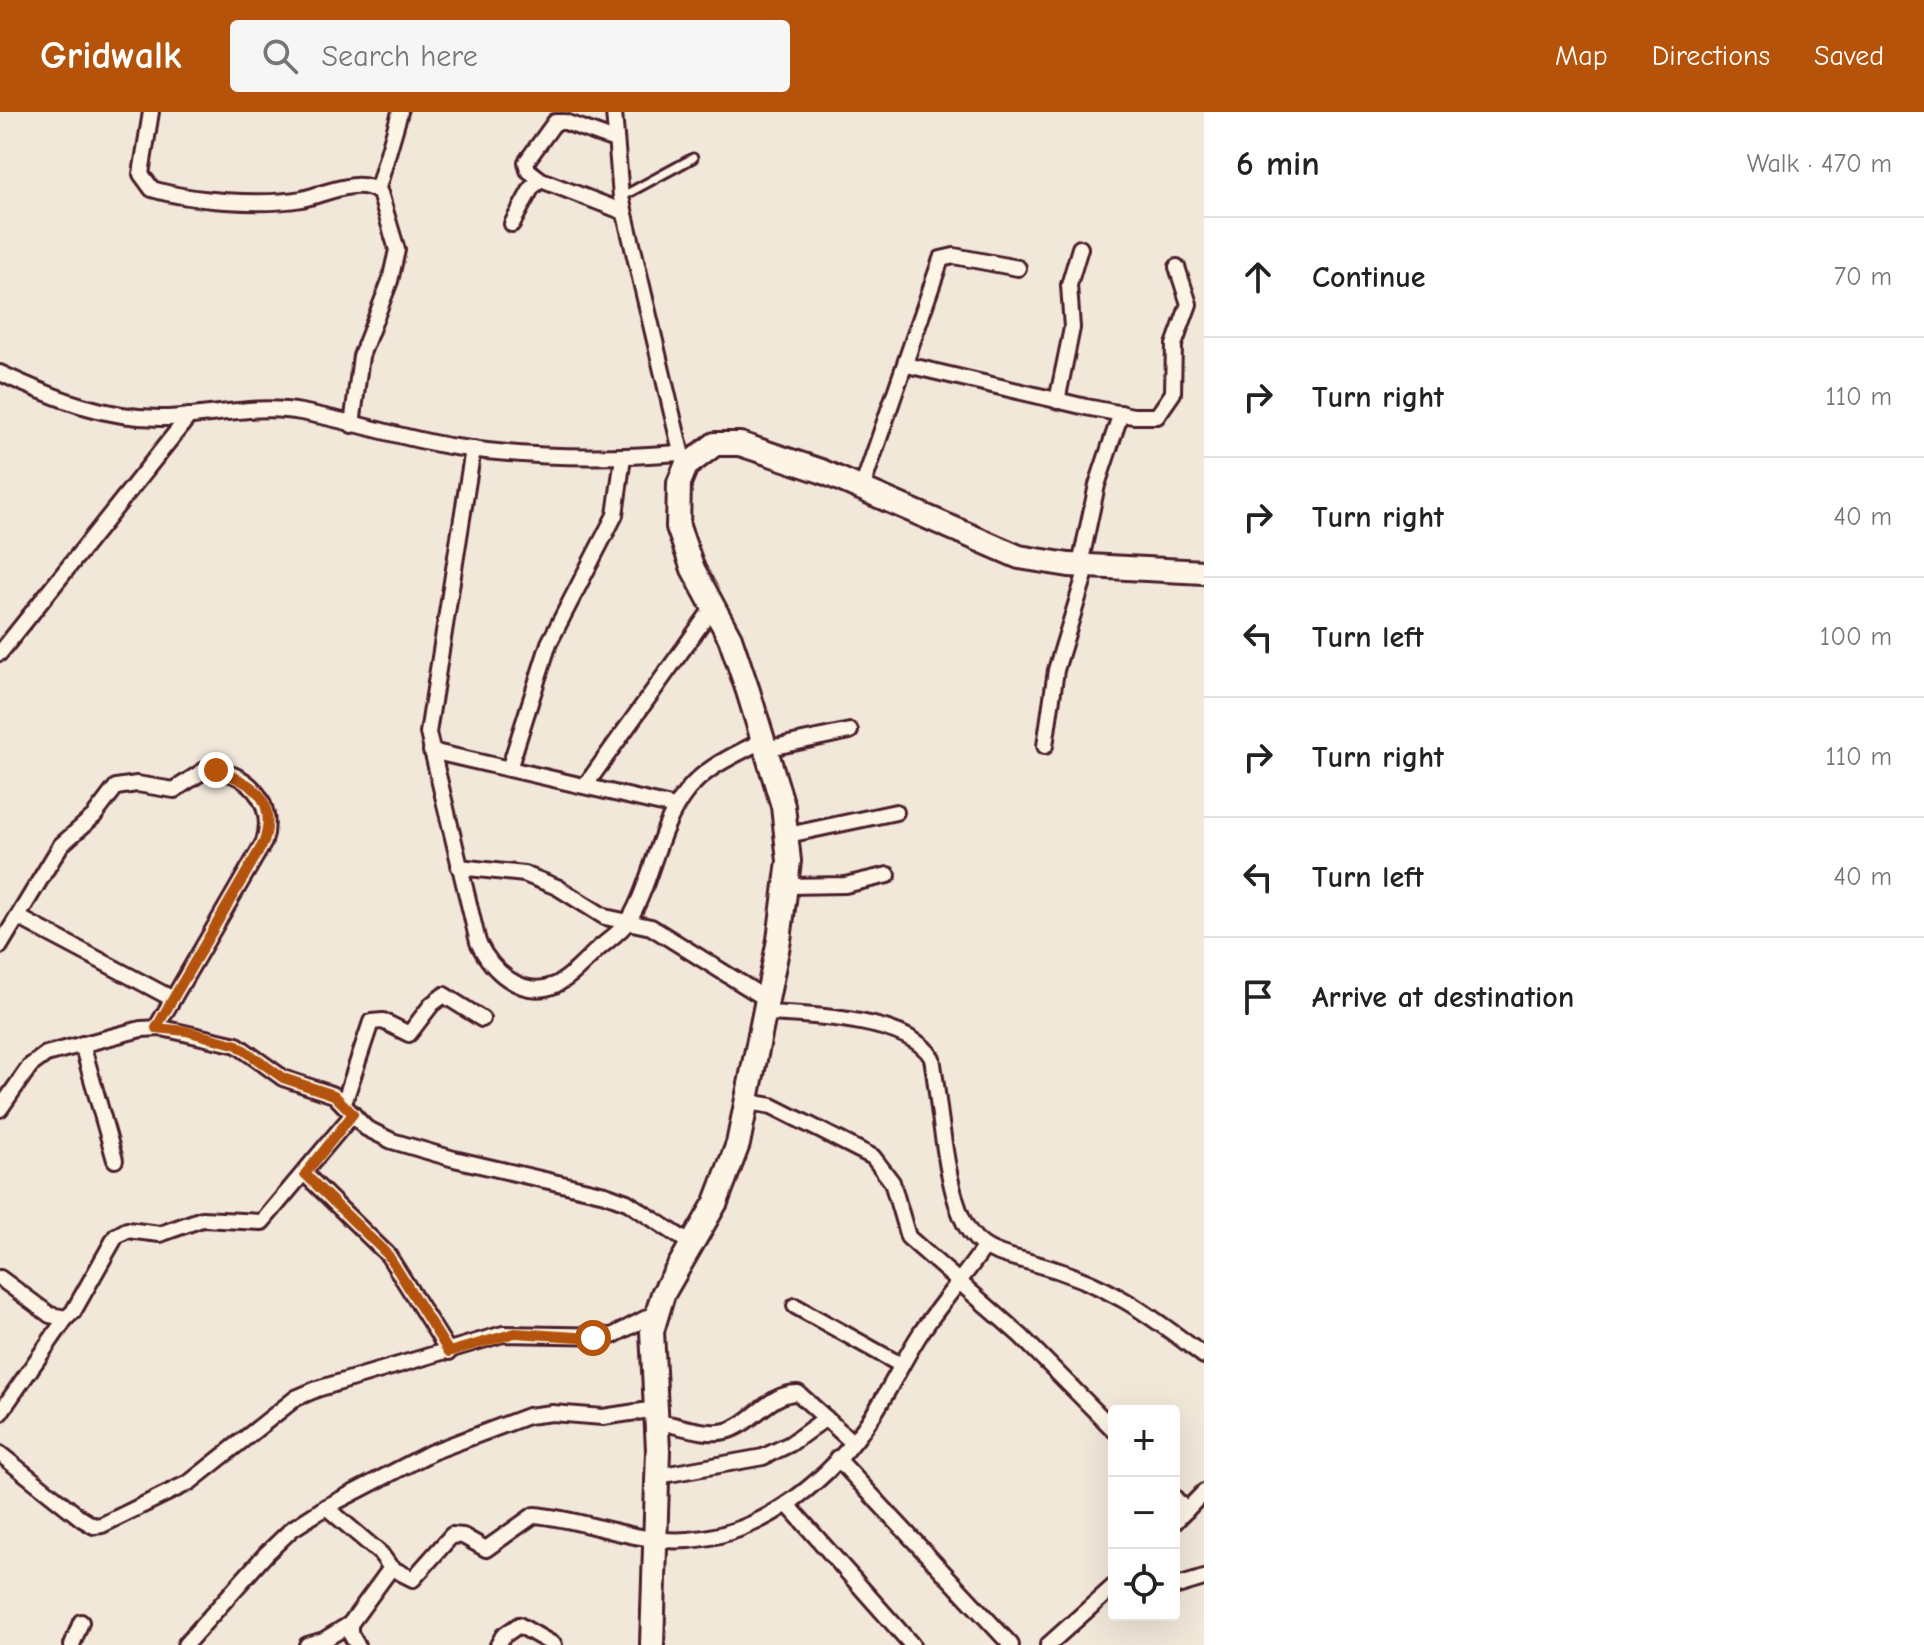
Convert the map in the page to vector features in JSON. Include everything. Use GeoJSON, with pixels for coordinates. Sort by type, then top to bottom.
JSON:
{"type":"FeatureCollection","features":[{"type":"Feature","properties":{"kind":"highway"},"geometry":{"type":"LineString","coordinates":[[652,1645],[658,1476],[651,1350],[656,1313],[720,1192],[738,1144],[749,1102],[787,886],[788,835],[764,745],[730,638],[693,569],[678,527],[682,460],[715,444],[740,444],[862,488],[1019,557],[1084,565],[1204,572]]}},
{"type":"Feature","properties":{"kind":"street"},"geometry":{"type":"LineString","coordinates":[[151,112],[141,174],[152,189],[266,201],[300,199],[363,185],[377,191]]}},
{"type":"Feature","properties":{"kind":"street"},"geometry":{"type":"LineString","coordinates":[[352,425],[361,356],[390,281],[397,250],[377,191],[400,112]]}},
{"type":"Feature","properties":{"kind":"street"},"geometry":{"type":"LineString","coordinates":[[0,373],[85,408],[125,416],[300,411],[352,425],[473,449],[543,457],[682,460],[621,197],[614,112]]}},
{"type":"Feature","properties":{"kind":"street"},"geometry":{"type":"LineString","coordinates":[[615,140],[565,122],[555,122],[525,165],[541,180],[624,212]]}},
{"type":"Feature","properties":{"kind":"street"},"geometry":{"type":"LineString","coordinates":[[512,224],[532,187],[541,180]]}},
{"type":"Feature","properties":{"kind":"street"},"geometry":{"type":"LineString","coordinates":[[1057,401],[1072,328],[1069,285],[1080,248]]}},
{"type":"Feature","properties":{"kind":"street"},"geometry":{"type":"LineString","coordinates":[[862,488],[907,365],[941,259],[954,256],[1018,268]]}},
{"type":"Feature","properties":{"kind":"street"},"geometry":{"type":"LineString","coordinates":[[907,365],[1057,401],[1157,416],[1172,398],[1174,345],[1189,304],[1177,267]]}},
{"type":"Feature","properties":{"kind":"street"},"geometry":{"type":"LineString","coordinates":[[1045,746],[1056,670],[1084,565],[1097,485],[1121,413]]}},
{"type":"Feature","properties":{"kind":"street"},"geometry":{"type":"LineString","coordinates":[[0,653],[189,416]]}},
{"type":"Feature","properties":{"kind":"street"},"geometry":{"type":"LineString","coordinates":[[473,449],[430,710],[431,751],[478,942],[486,960],[508,980],[543,988],[557,984],[628,922],[675,807],[709,769],[764,745],[850,731]]}},
{"type":"Feature","properties":{"kind":"street"},"geometry":{"type":"LineString","coordinates":[[509,769],[549,643],[615,515],[623,457]]}},
{"type":"Feature","properties":{"kind":"street"},"geometry":{"type":"LineString","coordinates":[[585,786],[714,606]]}},
{"type":"Feature","properties":{"kind":"street"},"geometry":{"type":"LineString","coordinates":[[431,751],[675,807]]}},
{"type":"Feature","properties":{"kind":"street"},"geometry":{"type":"LineString","coordinates":[[0,946],[61,845],[94,816],[116,787],[137,784],[174,790],[205,770],[241,778],[263,797],[269,824],[264,842],[156,1028]]}},
{"type":"Feature","properties":{"kind":"street"},"geometry":{"type":"LineString","coordinates":[[788,835],[896,812]]}},
{"type":"Feature","properties":{"kind":"street"},"geometry":{"type":"LineString","coordinates":[[459,867],[524,874],[557,887],[605,917],[665,934],[767,1006],[864,1024],[918,1041],[932,1058],[956,1200],[967,1228],[983,1249],[1106,1287],[1137,1305],[1204,1356]]}},
{"type":"Feature","properties":{"kind":"street"},"geometry":{"type":"LineString","coordinates":[[787,886],[845,885],[888,875]]}},
{"type":"Feature","properties":{"kind":"street"},"geometry":{"type":"LineString","coordinates":[[18,917],[173,999]]}},
{"type":"Feature","properties":{"kind":"street"},"geometry":{"type":"LineString","coordinates":[[0,1413],[73,1312],[116,1236],[127,1230],[160,1234],[202,1219],[262,1222],[305,1174],[348,1108],[371,1022],[383,1021],[409,1034],[444,995],[482,1019]]}},
{"type":"Feature","properties":{"kind":"street"},"geometry":{"type":"LineString","coordinates":[[1,1104],[39,1058],[82,1044],[156,1028],[230,1042],[283,1078],[320,1089],[348,1108],[366,1128],[392,1141],[616,1198],[691,1244]]}},
{"type":"Feature","properties":{"kind":"street"},"geometry":{"type":"LineString","coordinates":[[82,1044],[115,1160]]}},
{"type":"Feature","properties":{"kind":"street"},"geometry":{"type":"LineString","coordinates":[[749,1102],[772,1106],[873,1157],[892,1182],[908,1237],[961,1282],[1108,1424]]}},
{"type":"Feature","properties":{"kind":"street"},"geometry":{"type":"LineString","coordinates":[[305,1174],[388,1255],[449,1352]]}},
{"type":"Feature","properties":{"kind":"street"},"geometry":{"type":"LineString","coordinates":[[326,1507],[381,1554],[391,1568],[413,1579],[452,1535],[463,1536],[486,1549],[534,1515],[654,1540],[691,1540],[749,1525],[787,1504],[852,1442],[874,1414],[924,1328],[983,1249]]}},
{"type":"Feature","properties":{"kind":"street"},"geometry":{"type":"LineString","coordinates":[[0,1278],[50,1315],[66,1318]]}},
{"type":"Feature","properties":{"kind":"street"},"geometry":{"type":"LineString","coordinates":[[795,1306],[901,1365]]}},
{"type":"Feature","properties":{"kind":"street"},"geometry":{"type":"LineString","coordinates":[[0,1454],[82,1519],[102,1525],[190,1482],[296,1398],[349,1377],[515,1333],[603,1338],[656,1313]]}},
{"type":"Feature","properties":{"kind":"street"},"geometry":{"type":"LineString","coordinates":[[185,1645],[292,1529],[326,1507],[432,1452],[528,1416],[552,1413],[603,1417],[657,1415],[721,1432],[741,1425],[790,1392],[805,1398],[852,1442]]}},
{"type":"Feature","properties":{"kind":"street"},"geometry":{"type":"LineString","coordinates":[[658,1476],[763,1457],[790,1444],[826,1418]]}},
{"type":"Feature","properties":{"kind":"street"},"geometry":{"type":"LineString","coordinates":[[837,1458],[1011,1645]]}},
{"type":"Feature","properties":{"kind":"street"},"geometry":{"type":"LineString","coordinates":[[1180,1517],[1204,1492]]}},
{"type":"Feature","properties":{"kind":"street"},"geometry":{"type":"LineString","coordinates":[[787,1504],[912,1645]]}},
{"type":"Feature","properties":{"kind":"street"},"geometry":{"type":"LineString","coordinates":[[1180,1504],[1186,1511]]}},
{"type":"Feature","properties":{"kind":"street"},"geometry":{"type":"LineString","coordinates":[[307,1645],[324,1640],[350,1624],[391,1568]]}},
{"type":"Feature","properties":{"kind":"street"},"geometry":{"type":"LineString","coordinates":[[1180,1585],[1204,1578]]}},
{"type":"Feature","properties":{"kind":"street"},"geometry":{"type":"LineString","coordinates":[[1048,1645],[1108,1592]]}},
{"type":"Feature","properties":{"kind":"street"},"geometry":{"type":"LineString","coordinates":[[72,1645],[81,1622]]}},
{"type":"Feature","properties":{"kind":"street"},"geometry":{"type":"LineString","coordinates":[[350,1624],[350,1633],[357,1645]]}},
{"type":"Feature","properties":{"kind":"street"},"geometry":{"type":"LineString","coordinates":[[498,1645],[503,1636],[519,1625],[554,1645]]}},
{"type":"Feature","properties":{"kind":"lane"},"geometry":{"type":"LineString","coordinates":[[621,197],[693,158]]}},
{"type":"Feature","properties":{"kind":"route"},"geometry":{"type":"LineString","coordinates":[[216,770],[241,778],[263,797],[269,824],[264,842],[156,1028],[186,1031],[230,1042],[283,1078],[320,1089],[344,1103],[353,1114],[305,1174],[388,1255],[449,1352],[503,1334],[593,1338]]}}]}
